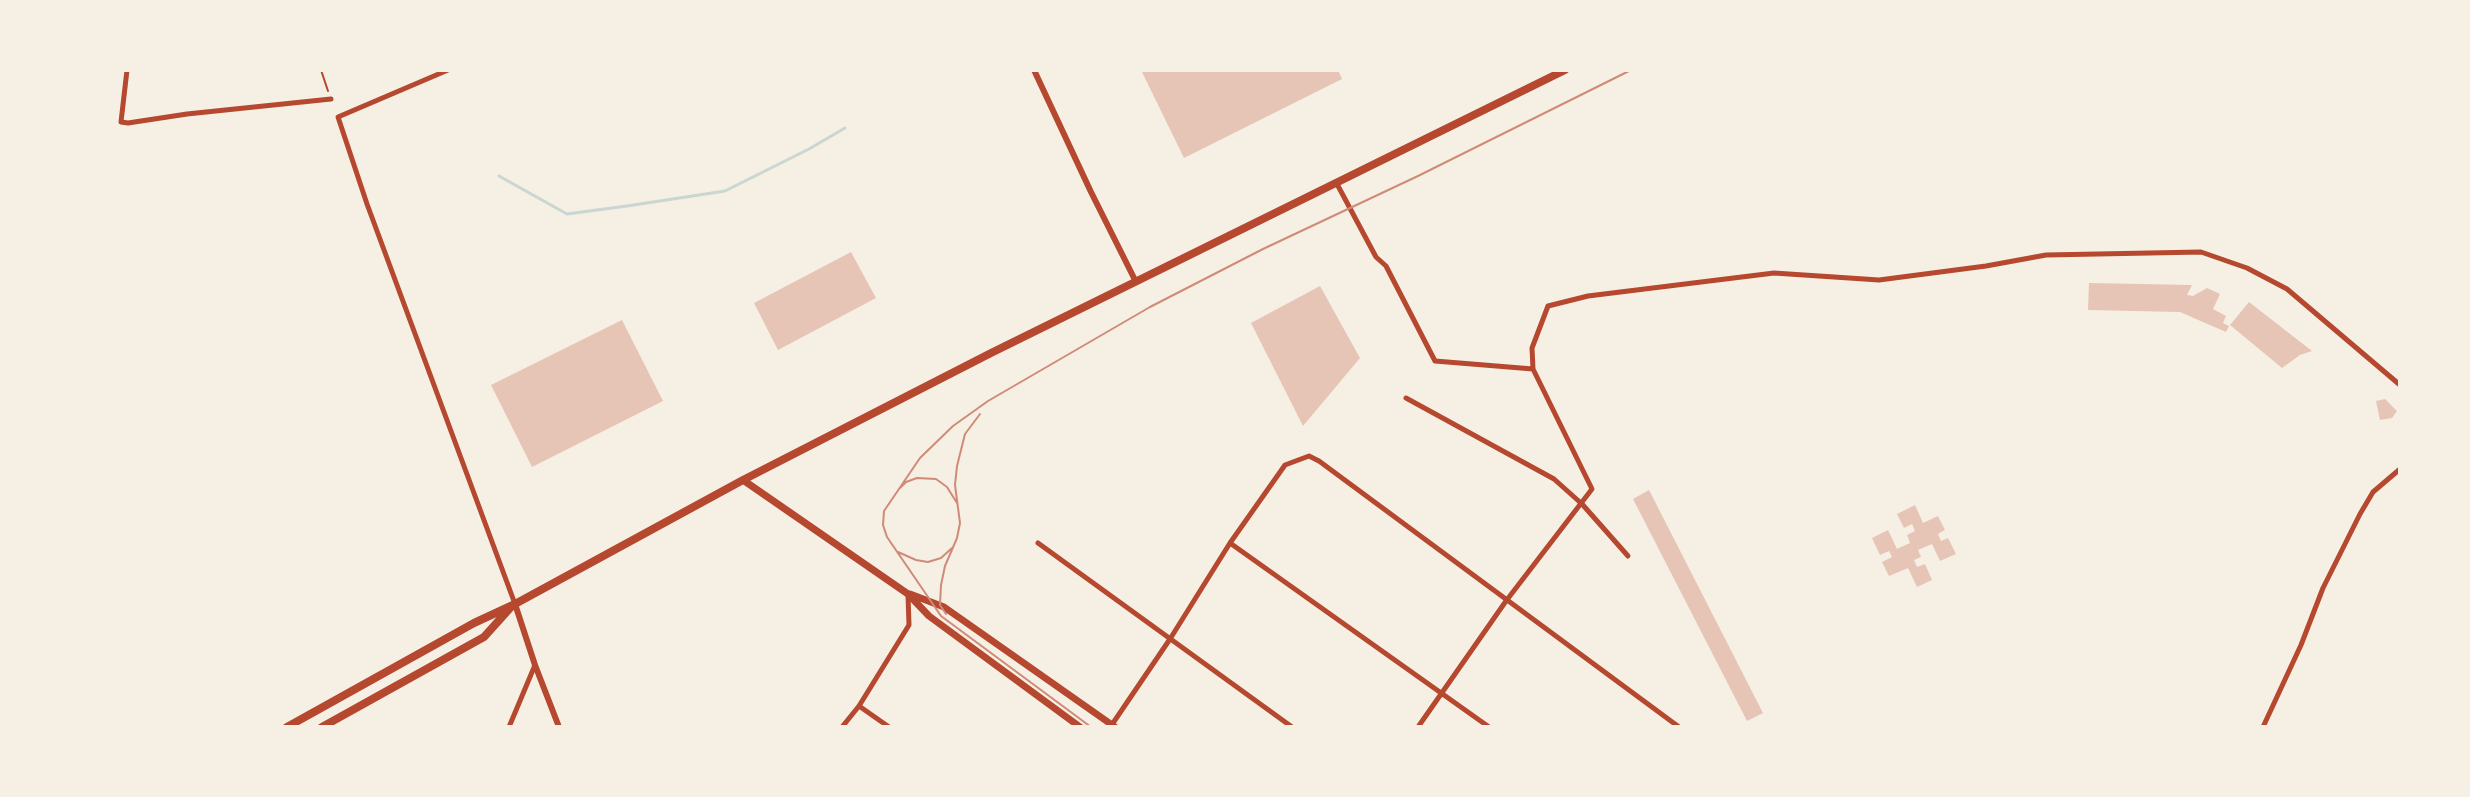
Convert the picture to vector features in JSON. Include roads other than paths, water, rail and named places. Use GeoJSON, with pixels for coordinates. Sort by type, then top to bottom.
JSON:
{"type":"FeatureCollection","features":[{"type":"Feature","properties":{"kind":"main road"},"geometry":{"type":"LineString","coordinates":[[287,727],[743,480],[1565,70]]}},
{"type":"Feature","properties":{"kind":"main road"},"geometry":{"type":"LineString","coordinates":[[743,480],[908,594],[929,616],[1080,727]]}},
{"type":"Feature","properties":{"kind":"main road"},"geometry":{"type":"LineString","coordinates":[[908,594],[944,607],[1112,726]]}},
{"type":"Feature","properties":{"kind":"main road"},"geometry":{"type":"LineString","coordinates":[[322,727],[484,637],[515,604]]}},
{"type":"Feature","properties":{"kind":"street"},"geometry":{"type":"LineString","coordinates":[[127,70],[121,122],[128,123],[331,99]]}},
{"type":"Feature","properties":{"kind":"street"},"geometry":{"type":"LineString","coordinates":[[448,70],[338,117],[559,727]]}},
{"type":"Feature","properties":{"kind":"street"},"geometry":{"type":"LineString","coordinates":[[1034,70],[1136,282]]}},
{"type":"Feature","properties":{"kind":"street"},"geometry":{"type":"LineString","coordinates":[[1337,184],[1376,257],[1386,266],[1435,361],[1533,369]]}},
{"type":"Feature","properties":{"kind":"street"},"geometry":{"type":"LineString","coordinates":[[1418,727],[1506,601],[1592,489],[1533,369],[1532,348],[1548,306],[1588,296],[1774,273],[1879,280],[2046,255],[2201,252],[2247,268],[2287,289],[2400,385]]}},
{"type":"Feature","properties":{"kind":"street"},"geometry":{"type":"LineString","coordinates":[[1406,398],[1554,479],[1582,504],[1628,556]]}},
{"type":"Feature","properties":{"kind":"street"},"geometry":{"type":"LineString","coordinates":[[1112,726],[1230,543],[1285,465],[1309,456],[1679,727]]}},
{"type":"Feature","properties":{"kind":"street"},"geometry":{"type":"LineString","coordinates":[[2263,727],[2323,588],[2360,514],[2373,492],[2400,469]]}},
{"type":"Feature","properties":{"kind":"street"},"geometry":{"type":"LineString","coordinates":[[1038,543],[1292,727]]}},
{"type":"Feature","properties":{"kind":"street"},"geometry":{"type":"LineString","coordinates":[[1230,543],[1489,727]]}},
{"type":"Feature","properties":{"kind":"street"},"geometry":{"type":"LineString","coordinates":[[842,727],[859,706],[909,625],[908,594]]}},
{"type":"Feature","properties":{"kind":"street"},"geometry":{"type":"LineString","coordinates":[[509,727],[535,665]]}},
{"type":"Feature","properties":{"kind":"street"},"geometry":{"type":"LineString","coordinates":[[859,706],[889,727]]}},
{"type":"Feature","properties":{"kind":"waterway"},"geometry":{"type":"LineString","coordinates":[[499,176],[567,214],[627,206],[725,191],[845,128]]}},
{"type":"Feature","properties":{"kind":"tram line"},"geometry":{"type":"LineString","coordinates":[[1091,727],[941,616],[887,537],[883,525],[884,511],[920,458],[953,426],[988,401],[1150,307],[1631,70]]}},
{"type":"Feature","properties":{"kind":"tram line"},"geometry":{"type":"LineString","coordinates":[[946,614],[940,605],[941,585],[960,523],[955,485],[957,466],[965,434],[980,414]]}},
{"type":"Feature","properties":{"kind":"tram line"},"geometry":{"type":"LineString","coordinates":[[900,488],[917,478],[936,479],[947,487],[957,503]]}},
{"type":"Feature","properties":{"kind":"tram line"},"geometry":{"type":"LineString","coordinates":[[898,552],[928,562],[941,558],[952,548]]}}]}
